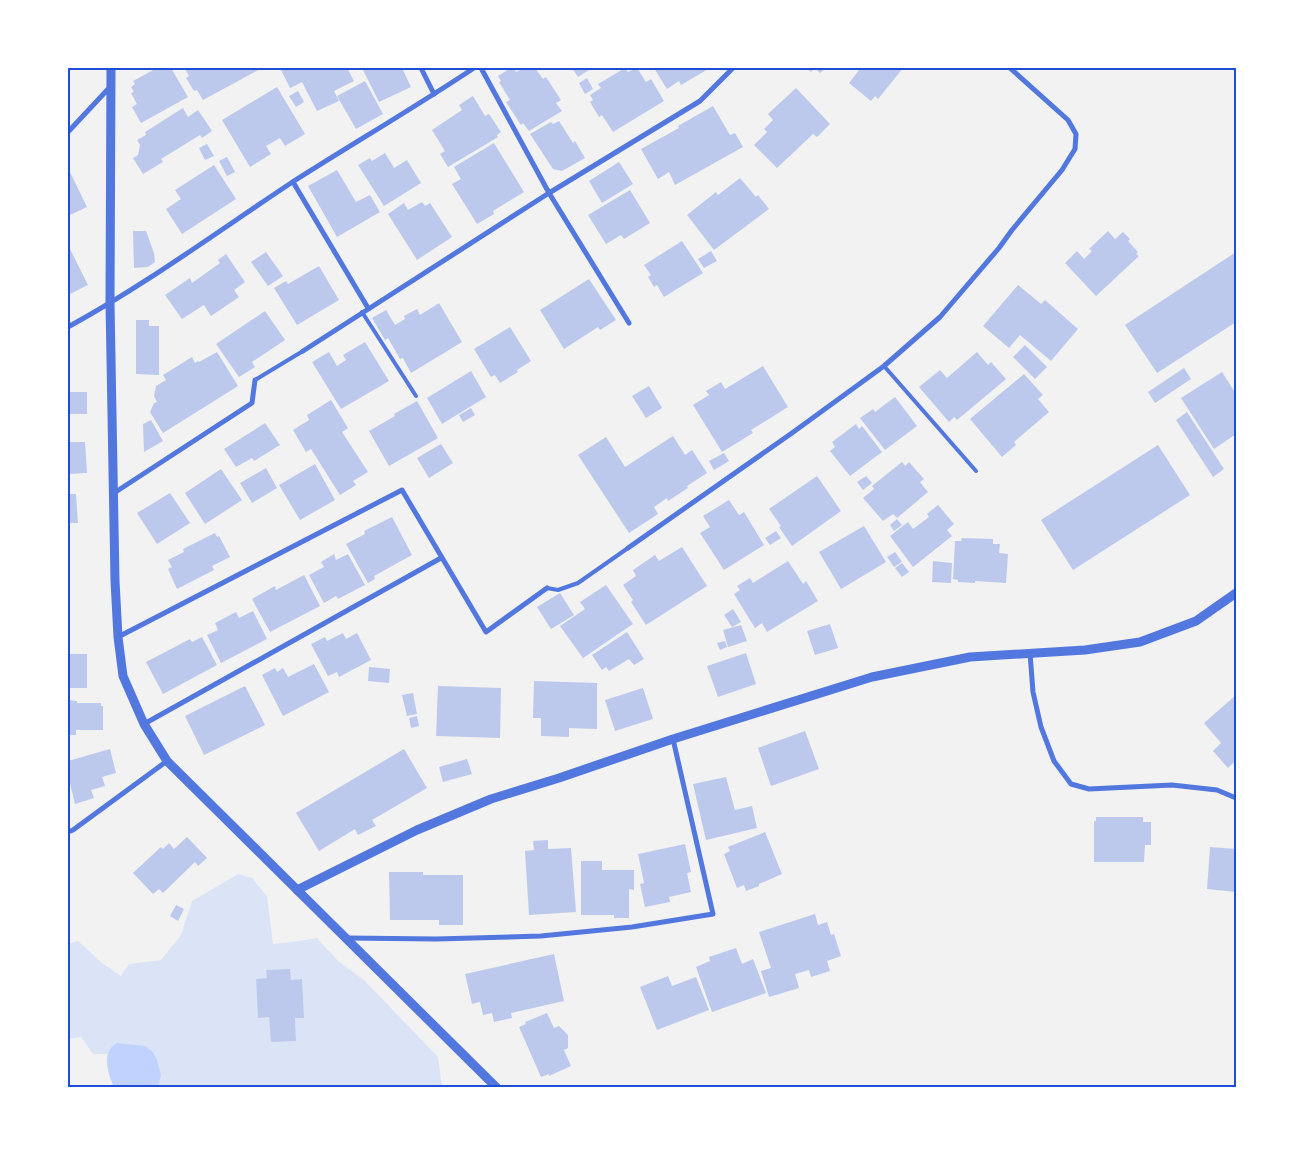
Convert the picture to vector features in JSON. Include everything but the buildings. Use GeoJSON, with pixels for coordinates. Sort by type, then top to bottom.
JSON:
{"type":"FeatureCollection","features":[{"type":"Feature","properties":{"kind":"street"},"geometry":{"type":"LineString","coordinates":[[111,68],[110,303],[115,581],[118,638],[123,676],[144,724],[167,761],[347,938],[494,1087]]}},
{"type":"Feature","properties":{"kind":"street"},"geometry":{"type":"LineString","coordinates":[[421,68],[434,94]]}},
{"type":"Feature","properties":{"kind":"street"},"geometry":{"type":"LineString","coordinates":[[68,327],[110,303],[293,182],[474,68]]}},
{"type":"Feature","properties":{"kind":"street"},"geometry":{"type":"LineString","coordinates":[[481,68],[549,193],[629,323]]}},
{"type":"Feature","properties":{"kind":"street"},"geometry":{"type":"LineString","coordinates":[[302,351],[549,193],[700,101],[733,68]]}},
{"type":"Feature","properties":{"kind":"street"},"geometry":{"type":"LineString","coordinates":[[628,548],[884,366],[940,317],[1062,170],[1075,149],[1076,134],[1068,120],[1010,68]]}},
{"type":"Feature","properties":{"kind":"street"},"geometry":{"type":"LineString","coordinates":[[68,132],[111,86]]}},
{"type":"Feature","properties":{"kind":"street"},"geometry":{"type":"LineString","coordinates":[[293,182],[368,308]]}},
{"type":"Feature","properties":{"kind":"street"},"geometry":{"type":"LineString","coordinates":[[114,493],[252,403],[255,380]]}},
{"type":"Feature","properties":{"kind":"street"},"geometry":{"type":"LineString","coordinates":[[118,638],[402,490],[486,632],[547,588]]}},
{"type":"Feature","properties":{"kind":"street"},"geometry":{"type":"LineString","coordinates":[[144,724],[441,558]]}},
{"type":"Feature","properties":{"kind":"street"},"geometry":{"type":"LineString","coordinates":[[298,890],[417,830],[491,799],[673,739],[872,676],[970,657],[1085,650],[1140,642],[1196,621],[1236,593]]}},
{"type":"Feature","properties":{"kind":"street"},"geometry":{"type":"LineString","coordinates":[[1030,654],[1033,692],[1041,727],[1054,761],[1071,784],[1089,789],[1172,785],[1217,790],[1236,798]]}},
{"type":"Feature","properties":{"kind":"street"},"geometry":{"type":"LineString","coordinates":[[347,938],[541,936],[632,926],[713,914],[673,739]]}},
{"type":"Feature","properties":{"kind":"street"},"geometry":{"type":"LineString","coordinates":[[68,832],[167,761]]}},
{"type":"Feature","properties":{"kind":"lane"},"geometry":{"type":"LineString","coordinates":[[362,312],[416,396]]}},
{"type":"Feature","properties":{"kind":"lane"},"geometry":{"type":"LineString","coordinates":[[255,380],[302,351]]}},
{"type":"Feature","properties":{"kind":"lane"},"geometry":{"type":"LineString","coordinates":[[884,366],[976,471]]}},
{"type":"Feature","properties":{"kind":"lane"},"geometry":{"type":"LineString","coordinates":[[547,588],[558,590],[578,583],[628,548]]}},
{"type":"Feature","properties":{"kind":"shaded area"},"geometry":{"type":"Polygon","coordinates":[[[238,874],[252,878],[267,896],[273,944],[317,938],[338,961],[364,980],[438,1057],[442,1087],[131,1087],[121,1054],[93,1054],[81,1037],[68,1039],[68,944],[78,941],[102,963],[121,976],[129,964],[161,960],[181,935],[192,901],[238,874]]]}},
{"type":"Feature","properties":{"kind":"water"},"geometry":{"type":"Polygon","coordinates":[[[117,1043],[145,1046],[153,1052],[161,1075],[158,1087],[114,1087],[107,1057],[111,1047],[117,1043]]]}}]}
